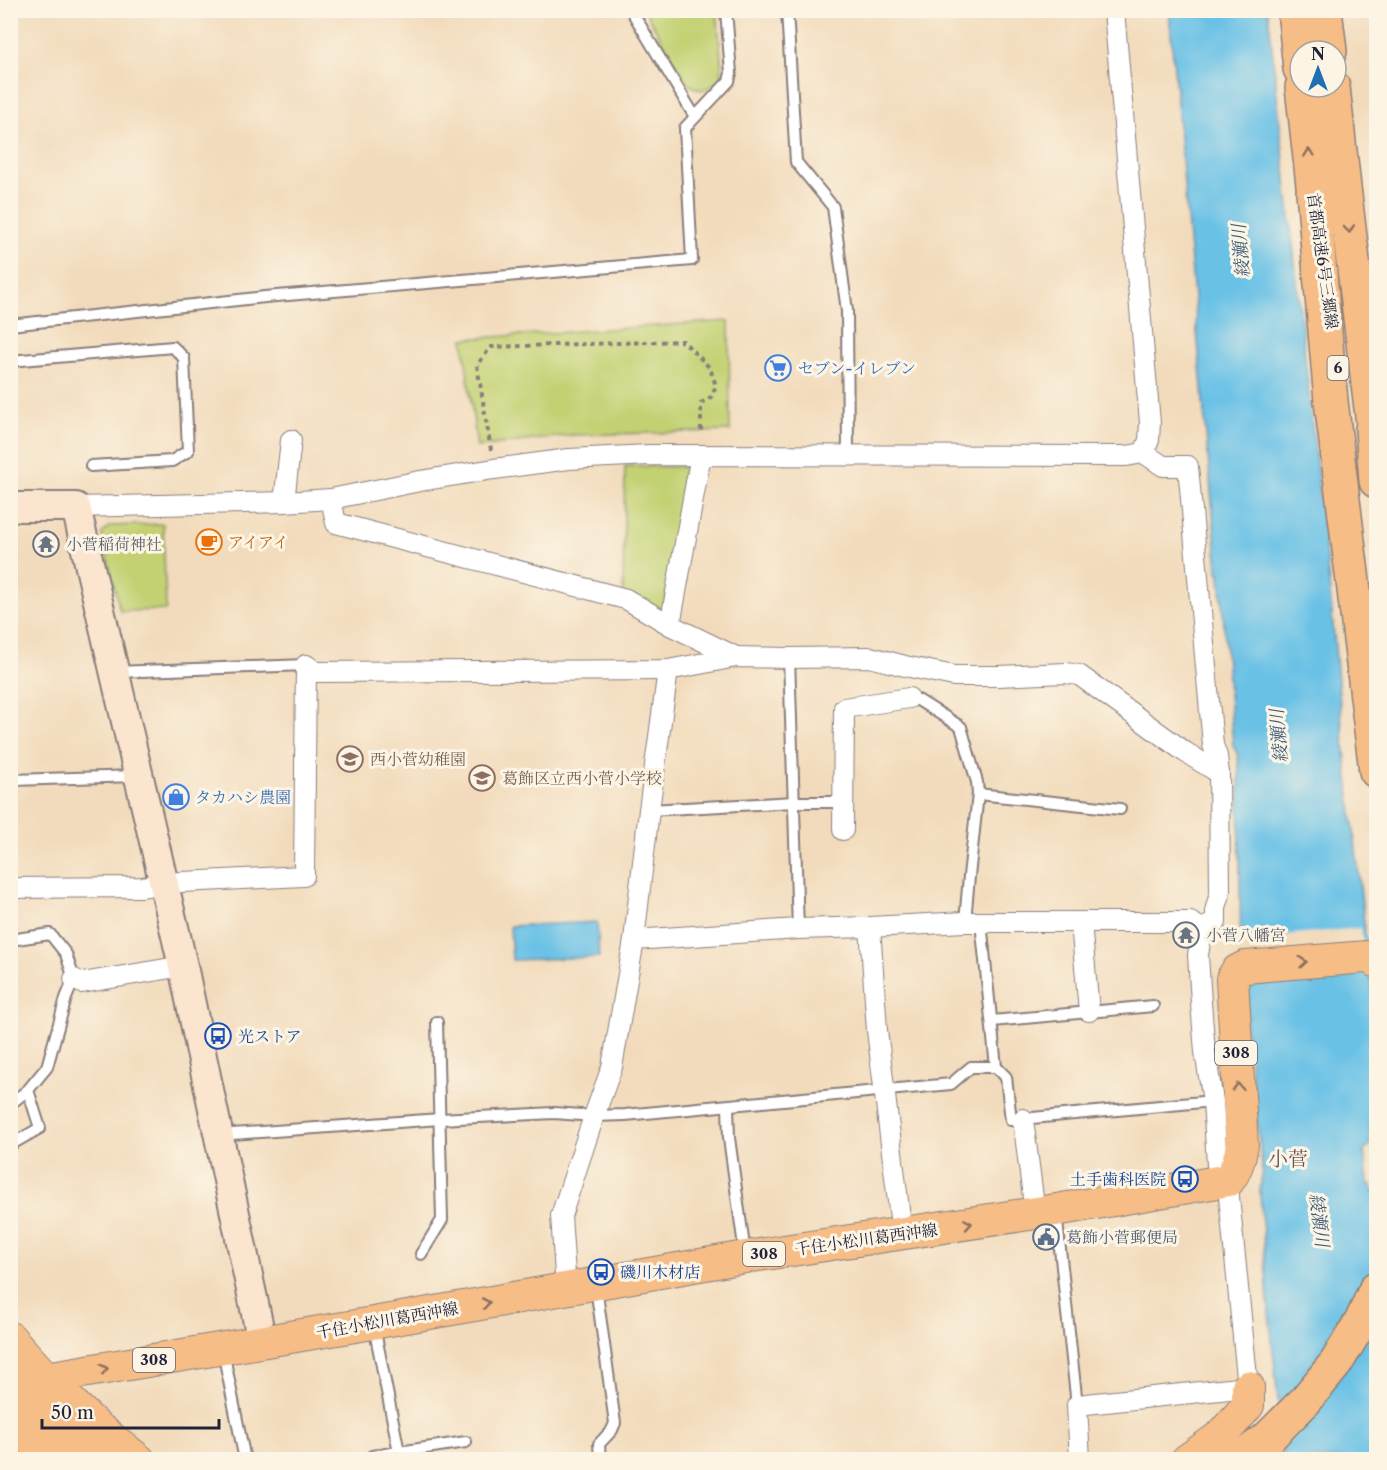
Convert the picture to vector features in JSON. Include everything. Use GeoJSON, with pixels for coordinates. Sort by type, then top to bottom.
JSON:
{"type":"FeatureCollection","features":[{"type":"Feature","properties":{"kind":"highway"},"geometry":{"type":"LineString","coordinates":[[1294,10],[1297,39]]}},
{"type":"Feature","properties":{"kind":"highway"},"geometry":{"type":"LineString","coordinates":[[1325,10],[1329,39]]}},
{"type":"Feature","properties":{"kind":"highway","name":"首都高速6号三郷線"},"geometry":{"type":"LineString","coordinates":[[1303,99],[1313,192],[1377,648]]}},
{"type":"Feature","properties":{"kind":"highway","name":"首都高速6号三郷線"},"geometry":{"type":"LineString","coordinates":[[1335,99],[1377,449]]}},
{"type":"Feature","properties":{"kind":"highway"},"geometry":{"type":"LineString","coordinates":[[1313,192],[1331,401],[1377,771]]}},
{"type":"Feature","properties":{"kind":"highway"},"geometry":{"type":"LineString","coordinates":[[1371,409],[1377,481]]}},
{"type":"Feature","properties":{"kind":"highway"},"geometry":{"type":"LineString","coordinates":[[1239,1460],[1268,1438],[1336,1363],[1362,1320],[1377,1288]]}},
{"type":"Feature","properties":{"kind":"highway"},"geometry":{"type":"LineString","coordinates":[[1258,1460],[1311,1412],[1344,1372],[1377,1315]]}},
{"type":"Feature","properties":{"kind":"highway"},"geometry":{"type":"LineString","coordinates":[[10,1375],[45,1412],[99,1460]]}},
{"type":"Feature","properties":{"kind":"highway"},"geometry":{"type":"LineString","coordinates":[[10,1420],[54,1460]]}},
{"type":"Feature","properties":{"kind":"main road","name":"308"},"geometry":{"type":"LineString","coordinates":[[1229,1180],[1236,1170],[1242,1145],[1232,979],[1237,971],[1245,967],[1371,959]]}},
{"type":"Feature","properties":{"kind":"main road","name":"千住小松川葛西沖線"},"geometry":{"type":"LineString","coordinates":[[46,1378],[746,1257],[1046,1212],[1229,1180]]}},
{"type":"Feature","properties":{"kind":"main road"},"geometry":{"type":"LineString","coordinates":[[10,1338],[46,1378],[96,1426],[139,1460]]}},
{"type":"Feature","properties":{"kind":"main road"},"geometry":{"type":"LineString","coordinates":[[1192,1458],[1222,1435],[1248,1405],[1248,1387]]}},
{"type":"Feature","properties":{"kind":"main road"},"geometry":{"type":"LineString","coordinates":[[10,1395],[88,1460]]}},
{"type":"Feature","properties":{"kind":"street"},"geometry":{"type":"LineString","coordinates":[[1114,10],[1150,423],[1149,440],[1144,453]]}},
{"type":"Feature","properties":{"kind":"street"},"geometry":{"type":"LineString","coordinates":[[284,502],[291,440]]}},
{"type":"Feature","properties":{"kind":"street"},"geometry":{"type":"LineString","coordinates":[[10,507],[284,502],[331,499],[494,469],[569,459],[649,455],[1126,456],[1144,453],[1163,466],[1188,466],[1213,745],[1219,772],[1220,894],[1216,907],[1216,922],[1202,929]]}},
{"type":"Feature","properties":{"kind":"street"},"geometry":{"type":"LineString","coordinates":[[670,626],[701,455]]}},
{"type":"Feature","properties":{"kind":"street"},"geometry":{"type":"LineString","coordinates":[[331,499],[336,523],[626,599],[670,626],[736,657]]}},
{"type":"Feature","properties":{"kind":"street"},"geometry":{"type":"LineString","coordinates":[[76,507],[183,966],[262,1341]]}},
{"type":"Feature","properties":{"kind":"street"},"geometry":{"type":"LineString","coordinates":[[306,665],[316,672],[668,670],[736,657],[870,657],[954,676],[1066,673],[1079,675],[1185,752],[1219,772]]}},
{"type":"Feature","properties":{"kind":"street"},"geometry":{"type":"LineString","coordinates":[[10,888],[142,887],[163,883],[304,876],[306,665]]}},
{"type":"Feature","properties":{"kind":"street"},"geometry":{"type":"LineString","coordinates":[[843,830],[844,708],[913,699],[905,666]]}},
{"type":"Feature","properties":{"kind":"street"},"geometry":{"type":"LineString","coordinates":[[580,1287],[561,1216],[612,1067],[634,940],[668,670]]}},
{"type":"Feature","properties":{"kind":"street"},"geometry":{"type":"LineString","coordinates":[[634,940],[798,929],[973,922],[1190,922],[1202,929]]}},
{"type":"Feature","properties":{"kind":"street"},"geometry":{"type":"LineString","coordinates":[[1081,923],[1089,1011]]}},
{"type":"Feature","properties":{"kind":"street"},"geometry":{"type":"LineString","coordinates":[[870,927],[877,1030],[902,1234]]}},
{"type":"Feature","properties":{"kind":"street"},"geometry":{"type":"LineString","coordinates":[[1080,1460],[1077,1405],[1248,1387],[1229,1180],[1217,1165],[1213,1101],[1205,1052],[1198,955],[1202,929]]}},
{"type":"Feature","properties":{"kind":"street"},"geometry":{"type":"LineString","coordinates":[[74,979],[82,983],[183,966]]}},
{"type":"Feature","properties":{"kind":"street"},"geometry":{"type":"LineString","coordinates":[[1023,1119],[1046,1212]]}},
{"type":"Feature","properties":{"kind":"lane"},"geometry":{"type":"LineString","coordinates":[[630,10],[695,117]]}},
{"type":"Feature","properties":{"kind":"lane"},"geometry":{"type":"LineString","coordinates":[[10,325],[265,297],[692,260],[685,128],[729,81],[731,73],[726,10]]}},
{"type":"Feature","properties":{"kind":"lane"},"geometry":{"type":"LineString","coordinates":[[787,10],[796,162],[833,207],[847,311],[848,455]]}},
{"type":"Feature","properties":{"kind":"lane"},"geometry":{"type":"LineString","coordinates":[[10,361],[173,347],[184,358],[188,451],[172,461],[91,466]]}},
{"type":"Feature","properties":{"kind":"lane"},"geometry":{"type":"LineString","coordinates":[[789,658],[798,929]]}},
{"type":"Feature","properties":{"kind":"lane"},"geometry":{"type":"LineString","coordinates":[[115,672],[306,665]]}},
{"type":"Feature","properties":{"kind":"lane"},"geometry":{"type":"LineString","coordinates":[[913,699],[961,727],[977,782],[978,794],[969,876],[973,922],[992,1021],[996,1067],[1006,1077],[1011,1120],[1213,1101]]}},
{"type":"Feature","properties":{"kind":"lane"},"geometry":{"type":"LineString","coordinates":[[10,785],[13,780],[139,776]]}},
{"type":"Feature","properties":{"kind":"lane"},"geometry":{"type":"LineString","coordinates":[[978,794],[1120,809]]}},
{"type":"Feature","properties":{"kind":"lane"},"geometry":{"type":"LineString","coordinates":[[649,810],[794,802],[842,802]]}},
{"type":"Feature","properties":{"kind":"lane"},"geometry":{"type":"LineString","coordinates":[[10,940],[50,934],[66,954],[74,979],[66,998],[47,1067],[28,1090],[10,1104]]}},
{"type":"Feature","properties":{"kind":"lane"},"geometry":{"type":"LineString","coordinates":[[992,1021],[1152,1006]]}},
{"type":"Feature","properties":{"kind":"lane"},"geometry":{"type":"LineString","coordinates":[[421,1254],[442,1220],[437,1022]]}},
{"type":"Feature","properties":{"kind":"lane"},"geometry":{"type":"LineString","coordinates":[[218,1135],[440,1119],[554,1113],[594,1116],[625,1115],[728,1106],[951,1084],[971,1067],[996,1067]]}},
{"type":"Feature","properties":{"kind":"lane"},"geometry":{"type":"LineString","coordinates":[[10,1145],[40,1128],[28,1090]]}},
{"type":"Feature","properties":{"kind":"lane"},"geometry":{"type":"LineString","coordinates":[[728,1106],[729,1138],[746,1257]]}},
{"type":"Feature","properties":{"kind":"lane"},"geometry":{"type":"LineString","coordinates":[[1046,1212],[1077,1405]]}},
{"type":"Feature","properties":{"kind":"lane"},"geometry":{"type":"LineString","coordinates":[[580,1287],[615,1423],[612,1430],[599,1444],[600,1460]]}},
{"type":"Feature","properties":{"kind":"lane"},"geometry":{"type":"LineString","coordinates":[[373,1323],[399,1452]]}},
{"type":"Feature","properties":{"kind":"lane"},"geometry":{"type":"LineString","coordinates":[[222,1348],[244,1460]]}},
{"type":"Feature","properties":{"kind":"lane"},"geometry":{"type":"LineString","coordinates":[[372,1456],[466,1442]]}},
{"type":"Feature","properties":{"kind":"lane"},"geometry":{"type":"LineString","coordinates":[[428,1447],[430,1460]]}},
{"type":"Feature","properties":{"kind":"path"},"geometry":{"type":"LineString","coordinates":[[494,469],[477,365],[491,347],[683,341],[710,368],[716,386],[711,397],[701,403],[701,455]]}},
{"type":"Feature","properties":{"kind":"green space"},"geometry":{"type":"Polygon","coordinates":[[[645,11],[717,11],[722,71],[718,82],[701,90],[691,86],[685,80],[645,11]]]}},
{"type":"Feature","properties":{"kind":"green space"},"geometry":{"type":"Polygon","coordinates":[[[729,321],[730,431],[572,435],[477,447],[463,339],[729,321]]]}},
{"type":"Feature","properties":{"kind":"green space"},"geometry":{"type":"Polygon","coordinates":[[[625,466],[695,467],[663,610],[623,594],[625,466]]]}},
{"type":"Feature","properties":{"kind":"green space"},"geometry":{"type":"Polygon","coordinates":[[[163,524],[166,610],[120,611],[102,534],[110,526],[163,524]]]}},
{"type":"Feature","properties":{"kind":"water","name":"綾瀬川"},"geometry":{"type":"Polygon","coordinates":[[[1169,11],[1268,11],[1376,1030],[1376,1111],[1370,1123],[1370,1145],[1364,1151],[1368,1182],[1376,1193],[1376,1459],[1284,1459],[1268,1301],[1260,1193],[1262,1166],[1241,984],[1239,768],[1238,756],[1233,745],[1220,574],[1169,11]]]}},
{"type":"Feature","properties":{"kind":"water"},"geometry":{"type":"Polygon","coordinates":[[[597,922],[599,957],[512,960],[510,926],[597,922]]]}},
{"type":"Feature","properties":{"kind":"pier"},"geometry":{"type":"Polygon","coordinates":[[[1361,928],[1366,968],[1249,979],[1244,987],[1238,939],[1361,928]]]}},
{"type":"Feature","properties":{"kind":"place","name":"セブン-イレブン"},"geometry":{"type":"Point","coordinates":[778,368]}},
{"type":"Feature","properties":{"kind":"place","name":"アイアイ"},"geometry":{"type":"Point","coordinates":[209,542]}},
{"type":"Feature","properties":{"kind":"place","name":"小菅稲荷神社"},"geometry":{"type":"Point","coordinates":[46,544]}},
{"type":"Feature","properties":{"kind":"place","name":"西小菅幼稚園"},"geometry":{"type":"Point","coordinates":[350,759]}},
{"type":"Feature","properties":{"kind":"place","name":"葛飾区立西小菅小学校"},"geometry":{"type":"Point","coordinates":[482,778]}},
{"type":"Feature","properties":{"kind":"place","name":"タカハシ農園"},"geometry":{"type":"Point","coordinates":[176,797]}},
{"type":"Feature","properties":{"kind":"place","name":"小菅八幡宮"},"geometry":{"type":"Point","coordinates":[1186,935]}},
{"type":"Feature","properties":{"kind":"place","name":"光ストア"},"geometry":{"type":"Point","coordinates":[218,1036]}},
{"type":"Feature","properties":{"kind":"place","name":"土手歯科医院"},"geometry":{"type":"Point","coordinates":[1185,1179]}},
{"type":"Feature","properties":{"kind":"place","name":"葛飾小菅郵便局"},"geometry":{"type":"Point","coordinates":[1046,1237]}},
{"type":"Feature","properties":{"kind":"place","name":"磯川木材店"},"geometry":{"type":"Point","coordinates":[601,1272]}},
{"type":"Feature","properties":{"kind":"district","name":"小菅"},"geometry":{"type":"Point","coordinates":[1288,1159]}}]}
